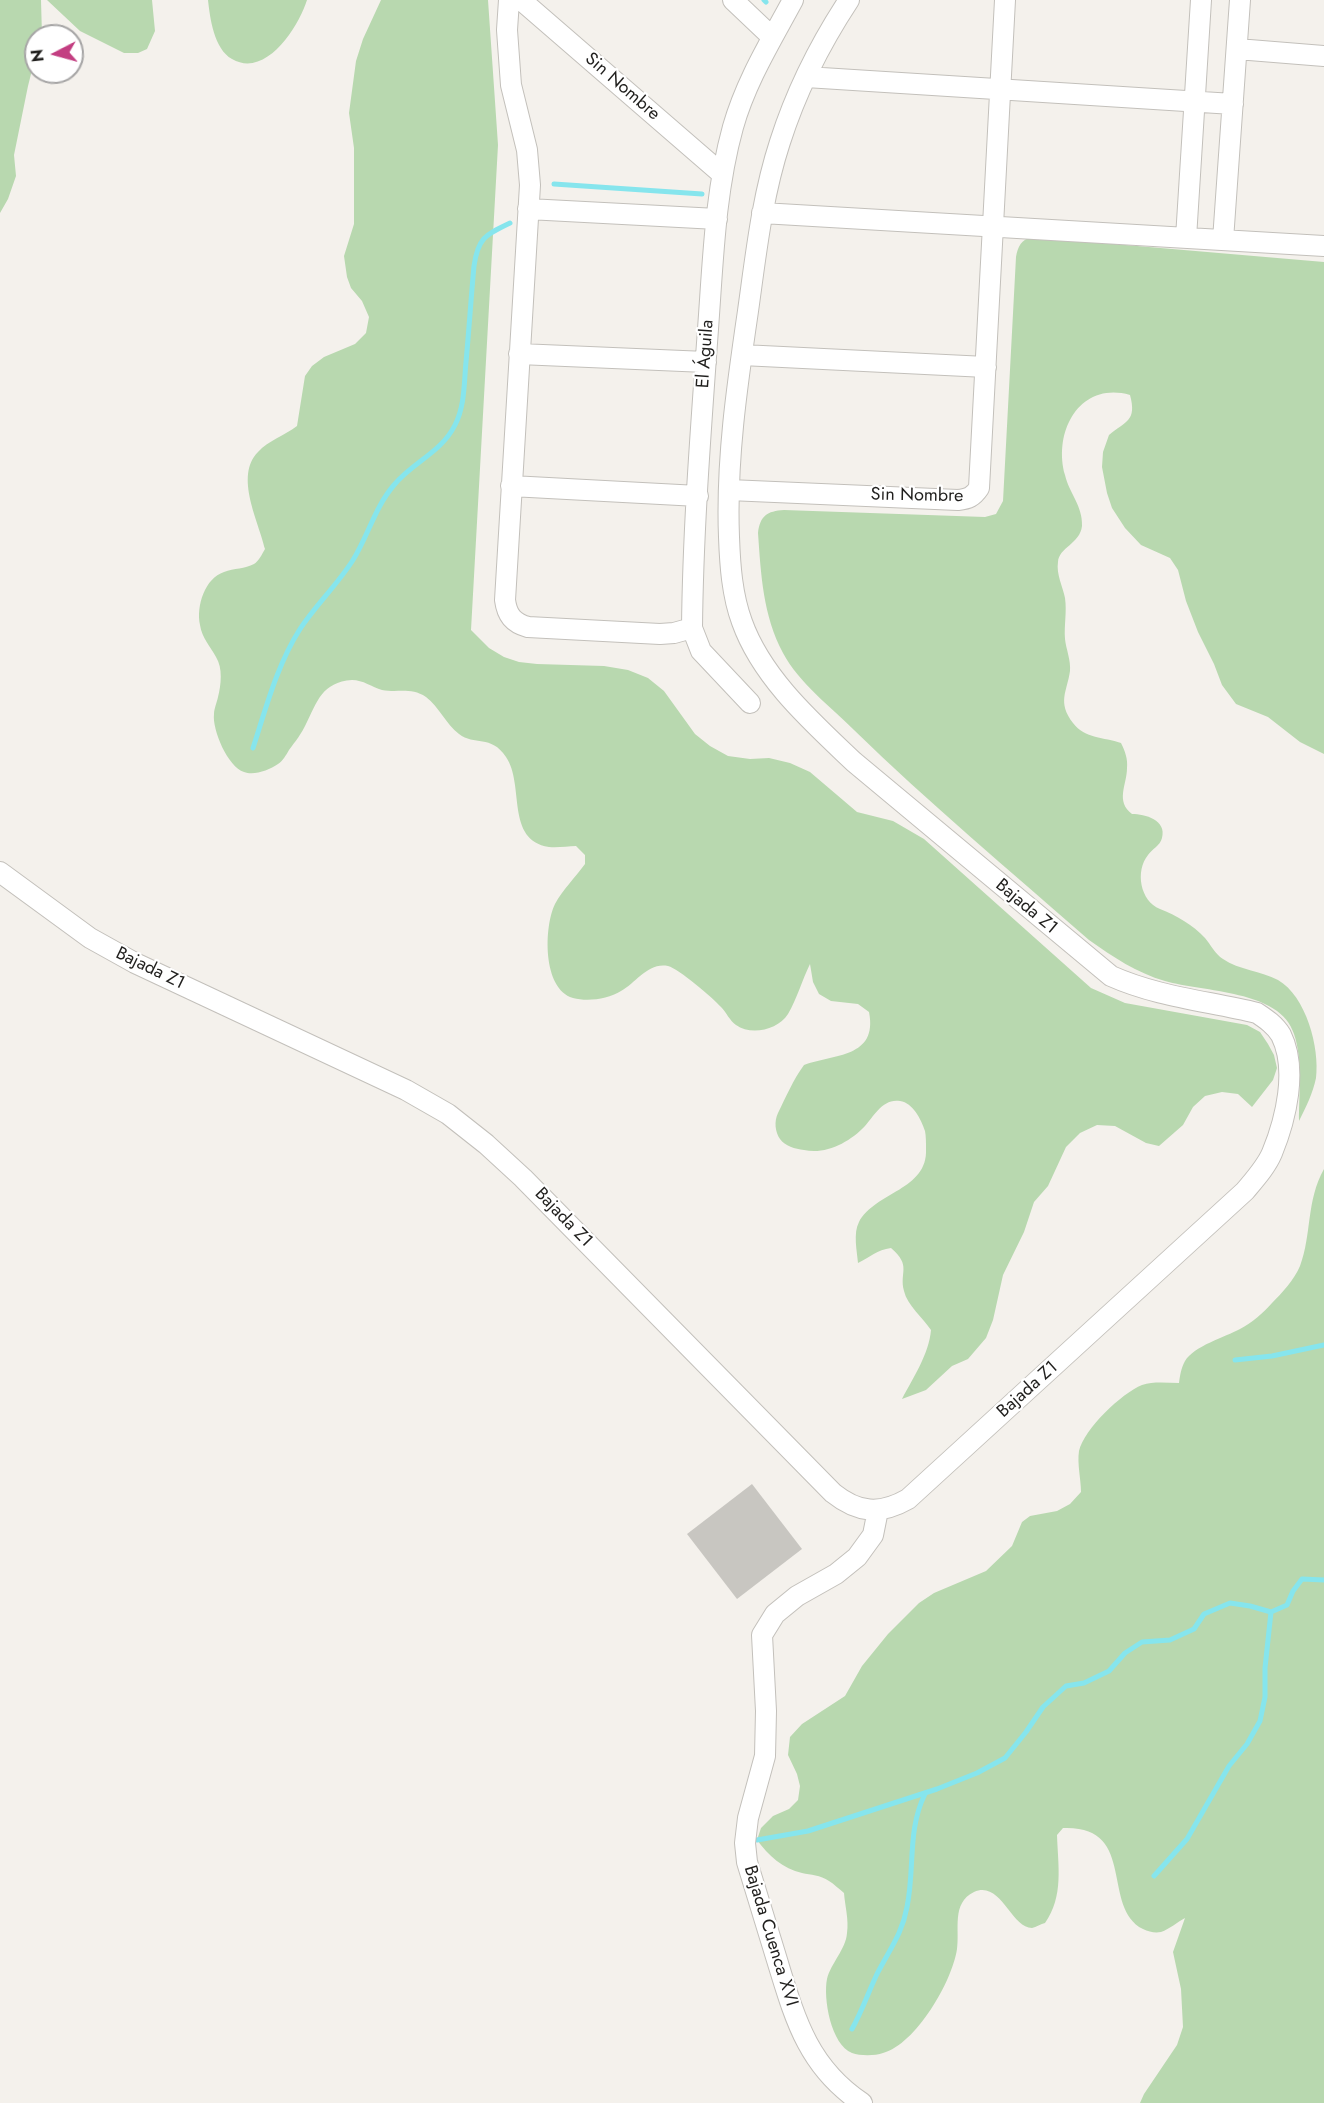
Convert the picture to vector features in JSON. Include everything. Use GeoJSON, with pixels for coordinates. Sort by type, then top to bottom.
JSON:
{"type":"FeatureCollection","features":[{"type":"Feature","properties":{"kind":"street"},"geometry":{"type":"LineString","coordinates":[[509,0],[508,57],[511,85],[527,150],[530,185],[504,600],[506,610],[511,618],[528,627],[660,634],[692,628]]}},
{"type":"Feature","properties":{"kind":"street","name":"Sin Nombre"},"geometry":{"type":"LineString","coordinates":[[521,0],[723,174]]}},
{"type":"Feature","properties":{"kind":"street"},"geometry":{"type":"LineString","coordinates":[[733,0],[772,37]]}},
{"type":"Feature","properties":{"kind":"street","name":"El Águila"},"geometry":{"type":"LineString","coordinates":[[750,703],[701,651],[692,628],[706,362],[717,219],[723,174],[734,125],[742,101],[772,37],[793,0]]}},
{"type":"Feature","properties":{"kind":"street","name":"El Águila"},"geometry":{"type":"LineString","coordinates":[[729,490],[732,428],[762,213],[769,178],[780,142],[806,77],[849,0]]}},
{"type":"Feature","properties":{"kind":"street","name":"Sin Nombre"},"geometry":{"type":"LineString","coordinates":[[729,490],[958,500],[974,496],[979,488],[1005,0]]}},
{"type":"Feature","properties":{"kind":"street"},"geometry":{"type":"LineString","coordinates":[[1186,238],[1201,0]]}},
{"type":"Feature","properties":{"kind":"street"},"geometry":{"type":"LineString","coordinates":[[1223,240],[1240,0]]}},
{"type":"Feature","properties":{"kind":"street"},"geometry":{"type":"LineString","coordinates":[[1237,49],[1324,56]]}},
{"type":"Feature","properties":{"kind":"street"},"geometry":{"type":"LineString","coordinates":[[806,77],[1233,104]]}},
{"type":"Feature","properties":{"kind":"street"},"geometry":{"type":"LineString","coordinates":[[528,209],[717,219]]}},
{"type":"Feature","properties":{"kind":"street"},"geometry":{"type":"LineString","coordinates":[[762,213],[1324,246]]}},
{"type":"Feature","properties":{"kind":"street"},"geometry":{"type":"LineString","coordinates":[[519,354],[706,362]]}},
{"type":"Feature","properties":{"kind":"street"},"geometry":{"type":"LineString","coordinates":[[742,355],[986,367]]}},
{"type":"Feature","properties":{"kind":"street"},"geometry":{"type":"LineString","coordinates":[[511,486],[698,496]]}},
{"type":"Feature","properties":{"kind":"street","name":"Bajada Z1"},"geometry":{"type":"LineString","coordinates":[[0,872],[90,938],[135,963],[406,1090],[448,1114],[486,1144],[523,1178],[832,1493],[847,1504],[862,1509],[878,1510],[895,1506],[908,1498],[1245,1191],[1260,1174],[1271,1154],[1280,1128],[1287,1095],[1286,1051],[1280,1034],[1271,1022],[1257,1013],[1158,993],[1111,976],[863,770],[828,737],[773,678],[752,646],[741,621],[734,592],[730,559],[729,490]]}},
{"type":"Feature","properties":{"kind":"street","name":"Bajada Cuenca XVI"},"geometry":{"type":"LineString","coordinates":[[862,2103],[843,2090],[825,2070],[808,2045],[795,2019],[747,1862],[745,1843],[748,1818],[765,1756],[766,1711],[762,1670],[762,1635],[775,1614],[797,1596],[836,1574],[857,1557],[873,1535],[878,1510]]}},
{"type":"Feature","properties":{"kind":"green space"},"geometry":{"type":"Polygon","coordinates":[[[0,0],[41,0],[42,24],[24,24],[24,84],[28,84],[14,155],[16,176],[0,213],[0,0]]]}},
{"type":"Feature","properties":{"kind":"green space"},"geometry":{"type":"Polygon","coordinates":[[[47,0],[152,0],[155,31],[147,49],[138,53],[124,53],[84,33],[84,24],[73,24],[47,0]]]}},
{"type":"Feature","properties":{"kind":"green space"},"geometry":{"type":"Polygon","coordinates":[[[208,0],[307,0],[297,23],[279,47],[269,56],[257,62],[245,63],[232,59],[221,48],[214,32],[208,0]]]}},
{"type":"Feature","properties":{"kind":"green space"},"geometry":{"type":"Polygon","coordinates":[[[381,0],[488,0],[498,145],[471,630],[489,648],[504,657],[519,662],[604,666],[628,670],[648,678],[664,691],[695,734],[710,746],[728,756],[750,759],[769,758],[790,763],[810,772],[857,812],[893,821],[924,839],[1091,988],[1125,1003],[1247,1025],[1260,1032],[1274,1055],[1277,1068],[1273,1080],[1252,1107],[1238,1094],[1222,1092],[1205,1096],[1193,1107],[1183,1125],[1159,1146],[1146,1143],[1115,1126],[1097,1125],[1080,1133],[1066,1147],[1048,1186],[1034,1202],[1024,1232],[1003,1275],[993,1320],[986,1338],[968,1359],[952,1366],[926,1390],[902,1399],[924,1357],[931,1330],[906,1296],[901,1260],[891,1248],[858,1263],[856,1242],[857,1226],[867,1212],[910,1182],[919,1173],[924,1163],[926,1149],[925,1133],[919,1117],[905,1102],[889,1102],[852,1137],[837,1146],[821,1151],[790,1147],[780,1139],[776,1130],[778,1113],[804,1065],[840,1056],[860,1046],[867,1038],[870,1027],[869,1012],[858,1004],[831,1001],[819,994],[813,982],[810,964],[784,1020],[764,1030],[756,1031],[736,1025],[703,990],[680,972],[668,966],[648,970],[621,991],[604,998],[579,999],[563,992],[556,983],[548,956],[551,914],[562,893],[585,864],[585,855],[576,846],[549,847],[535,842],[526,834],[518,810],[515,782],[506,757],[494,745],[459,734],[431,701],[420,694],[410,691],[382,690],[356,680],[334,685],[327,689],[317,701],[302,731],[283,760],[257,773],[248,773],[238,769],[227,756],[218,738],[214,714],[220,687],[220,671],[218,661],[201,630],[199,610],[207,586],[217,575],[254,564],[265,549],[250,499],[248,473],[251,462],[262,448],[297,426],[305,376],[312,366],[324,357],[355,344],[366,333],[369,317],[362,301],[351,288],[344,256],[354,224],[354,148],[349,113],[356,61],[363,39],[381,0]]]}},
{"type":"Feature","properties":{"kind":"green space"},"geometry":{"type":"Polygon","coordinates":[[[1032,237],[1324,262],[1324,754],[1300,742],[1268,717],[1236,704],[1222,685],[1198,632],[1186,601],[1178,570],[1170,558],[1141,545],[1125,528],[1112,508],[1102,467],[1103,452],[1109,435],[1125,423],[1131,415],[1130,395],[1112,393],[1097,395],[1074,413],[1067,427],[1062,458],[1067,482],[1080,512],[1082,526],[1078,537],[1059,557],[1058,567],[1065,598],[1065,639],[1070,667],[1064,697],[1065,709],[1073,723],[1083,732],[1121,743],[1127,761],[1123,792],[1124,804],[1132,814],[1154,819],[1163,832],[1161,841],[1144,862],[1141,877],[1144,893],[1153,905],[1178,917],[1195,929],[1223,959],[1236,966],[1278,980],[1296,998],[1309,1024],[1317,1066],[1313,1089],[1299,1121],[1299,1055],[1294,1034],[1286,1020],[1274,1009],[1239,995],[1181,985],[1145,974],[1089,940],[940,810],[816,694],[790,664],[776,639],[771,624],[762,579],[758,533],[761,522],[769,513],[784,510],[985,517],[996,514],[1003,501],[1016,257],[1021,244],[1032,237]]]}},
{"type":"Feature","properties":{"kind":"green space"},"geometry":{"type":"Polygon","coordinates":[[[1324,1169],[1324,2103],[1140,2103],[1177,2045],[1183,2027],[1181,1989],[1173,1952],[1185,1918],[1161,1932],[1143,1929],[1130,1918],[1123,1904],[1110,1853],[1101,1839],[1086,1831],[1063,1828],[1057,1835],[1059,1869],[1055,1902],[1045,1923],[1032,1928],[1025,1926],[992,1893],[983,1890],[974,1892],[962,1903],[959,1910],[957,1949],[948,1978],[920,2025],[908,2038],[883,2053],[859,2055],[852,2053],[839,2041],[834,2031],[826,1997],[829,1973],[846,1939],[848,1923],[844,1893],[826,1879],[782,1865],[757,1840],[761,1828],[773,1816],[789,1809],[798,1800],[800,1786],[788,1755],[790,1737],[802,1724],[845,1696],[862,1666],[888,1634],[919,1603],[934,1593],[986,1571],[1012,1546],[1022,1522],[1030,1516],[1057,1511],[1070,1504],[1081,1492],[1079,1451],[1082,1442],[1105,1413],[1124,1396],[1142,1385],[1179,1383],[1183,1366],[1189,1356],[1202,1346],[1249,1324],[1280,1295],[1300,1266],[1314,1193],[1324,1169]]]}},
{"type":"Feature","properties":{"kind":"building"},"geometry":{"type":"Polygon","coordinates":[[[752,1484],[802,1549],[737,1599],[687,1534],[752,1484]]]}},
{"type":"Feature","properties":{"kind":"waterway"},"geometry":{"type":"LineString","coordinates":[[554,184],[702,194]]}},
{"type":"Feature","properties":{"kind":"waterway"},"geometry":{"type":"LineString","coordinates":[[253,748],[278,672],[300,629],[353,560],[387,494],[402,477],[442,443],[455,425],[461,410],[474,266],[478,249],[489,234],[510,223]]}},
{"type":"Feature","properties":{"kind":"waterway"},"geometry":{"type":"LineString","coordinates":[[1235,1360],[1272,1356],[1324,1345]]}},
{"type":"Feature","properties":{"kind":"waterway"},"geometry":{"type":"LineString","coordinates":[[757,1840],[808,1831],[937,1789],[977,1773],[1005,1758],[1043,1707],[1066,1686],[1084,1683],[1109,1671],[1125,1653],[1142,1642],[1170,1640],[1194,1629],[1204,1614],[1230,1603],[1271,1612],[1287,1605],[1302,1579],[1324,1580]]}},
{"type":"Feature","properties":{"kind":"waterway"},"geometry":{"type":"LineString","coordinates":[[1154,1876],[1187,1839],[1229,1766],[1247,1744],[1260,1721],[1265,1697],[1265,1668],[1271,1612]]}},
{"type":"Feature","properties":{"kind":"waterway"},"geometry":{"type":"LineString","coordinates":[[852,2029],[905,1917],[916,1822],[925,1794]]}}]}
